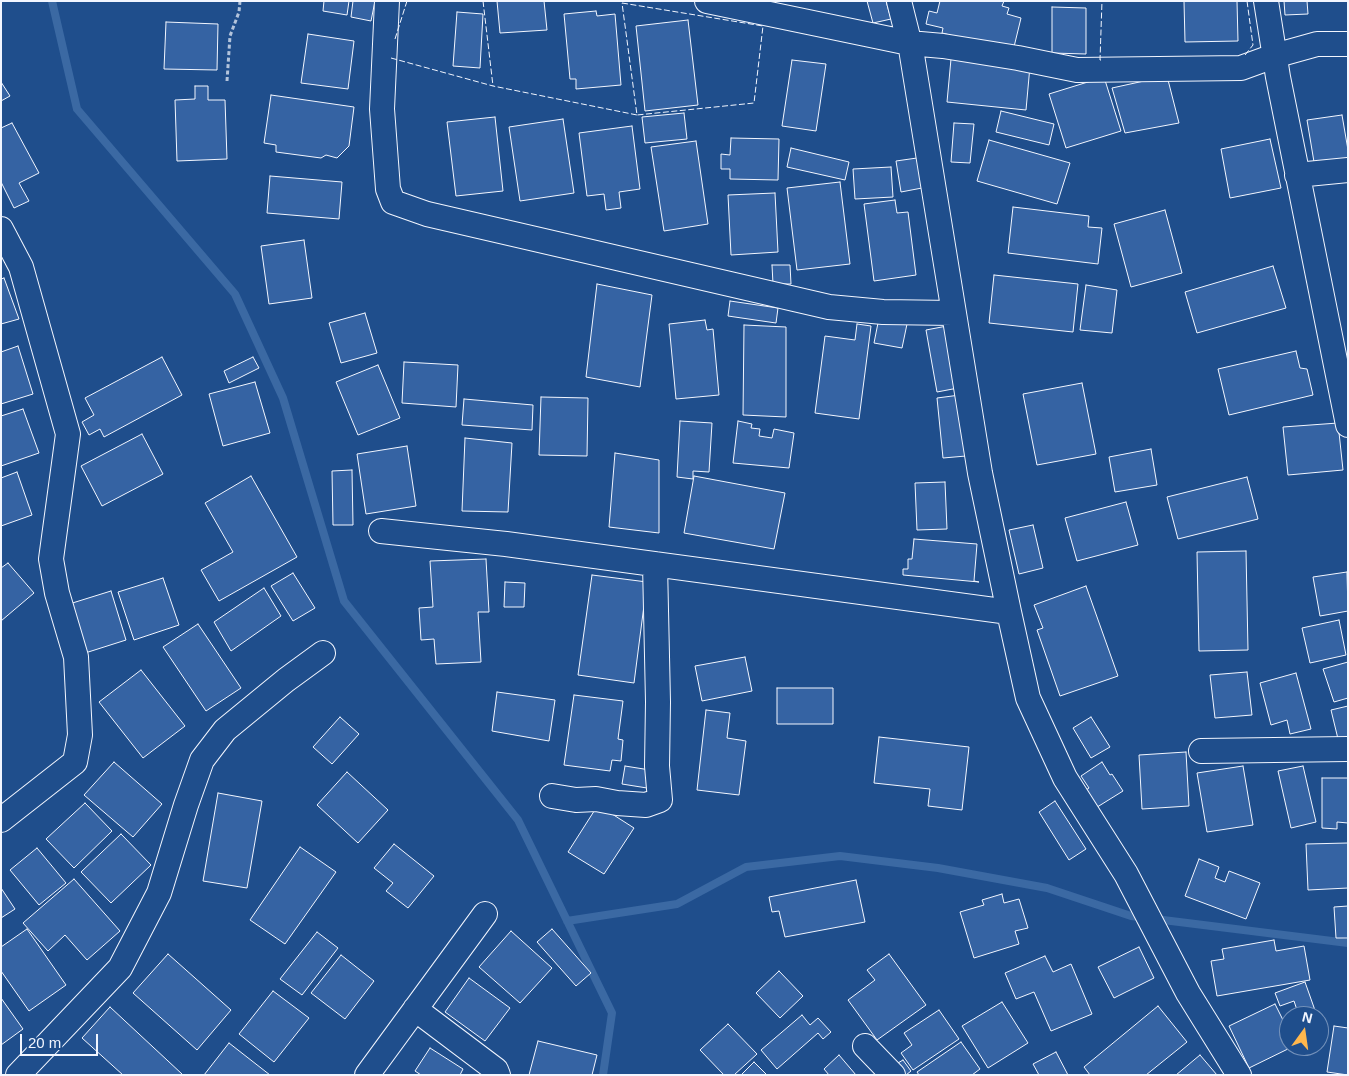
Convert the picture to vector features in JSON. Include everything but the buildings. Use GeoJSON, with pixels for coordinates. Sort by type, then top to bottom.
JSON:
{"type":"FeatureCollection","features":[{"type":"Feature","properties":{"kind":"street"},"geometry":{"type":"LineString","coordinates":[[387,1],[382,109],[388,189],[393,202],[427,214],[829,307],[884,312],[953,313]]}},
{"type":"Feature","properties":{"kind":"street"},"geometry":{"type":"LineString","coordinates":[[707,1],[909,43],[943,46],[1018,58],[1077,70],[1241,68],[1274,56],[1317,44],[1348,44]]}},
{"type":"Feature","properties":{"kind":"street"},"geometry":{"type":"LineString","coordinates":[[898,1],[909,43],[980,473],[1028,698],[1065,778],[1126,874],[1188,993],[1239,1075]]}},
{"type":"Feature","properties":{"kind":"street"},"geometry":{"type":"LineString","coordinates":[[1266,1],[1274,56],[1297,175],[1348,425]]}},
{"type":"Feature","properties":{"kind":"street"},"geometry":{"type":"LineString","coordinates":[[1297,175],[1348,170]]}},
{"type":"Feature","properties":{"kind":"street"},"geometry":{"type":"LineString","coordinates":[[1,230],[21,267],[68,434],[51,559],[57,593],[76,658],[80,735],[75,762],[1,820]]}},
{"type":"Feature","properties":{"kind":"street"},"geometry":{"type":"LineString","coordinates":[[381,532],[506,544],[1009,612]]}},
{"type":"Feature","properties":{"kind":"street"},"geometry":{"type":"LineString","coordinates":[[552,796],[576,800],[596,799],[646,805],[660,800],[657,766],[658,702],[655,564]]}},
{"type":"Feature","properties":{"kind":"street"},"geometry":{"type":"LineString","coordinates":[[18,1075],[120,968],[159,893],[202,760],[225,730],[286,680],[323,653]]}},
{"type":"Feature","properties":{"kind":"street"},"geometry":{"type":"LineString","coordinates":[[1201,751],[1348,749]]}},
{"type":"Feature","properties":{"kind":"street"},"geometry":{"type":"LineString","coordinates":[[367,1075],[485,914]]}},
{"type":"Feature","properties":{"kind":"street"},"geometry":{"type":"LineString","coordinates":[[415,1009],[496,1070],[498,1075]]}},
{"type":"Feature","properties":{"kind":"street"},"geometry":{"type":"LineString","coordinates":[[865,1046],[893,1075]]}},
{"type":"Feature","properties":{"kind":"path"},"geometry":{"type":"LineString","coordinates":[[227,82],[230,36],[239,12],[240,1]]}},
{"type":"Feature","properties":{"kind":"waterway"},"geometry":{"type":"LineString","coordinates":[[52,1],[77,109],[235,294],[283,398],[344,601],[518,820],[612,1013],[603,1075]]}},
{"type":"Feature","properties":{"kind":"waterway"},"geometry":{"type":"LineString","coordinates":[[567,921],[677,904],[746,867],[840,856],[938,868],[1047,888],[1131,916],[1348,943]]}},
{"type":"Feature","properties":{"kind":"fence"},"geometry":{"type":"LineString","coordinates":[[395,39],[407,1]]}},
{"type":"Feature","properties":{"kind":"fence"},"geometry":{"type":"LineString","coordinates":[[483,1],[493,86]]}},
{"type":"Feature","properties":{"kind":"fence"},"geometry":{"type":"LineString","coordinates":[[1101,60],[1102,1]]}},
{"type":"Feature","properties":{"kind":"fence"},"geometry":{"type":"LineString","coordinates":[[1245,55],[1253,45],[1247,1]]}},
{"type":"Feature","properties":{"kind":"fence"},"geometry":{"type":"LineString","coordinates":[[622,3],[763,26],[754,103],[637,115],[622,3]]}},
{"type":"Feature","properties":{"kind":"fence"},"geometry":{"type":"LineString","coordinates":[[391,58],[493,86],[637,115]]}}]}
